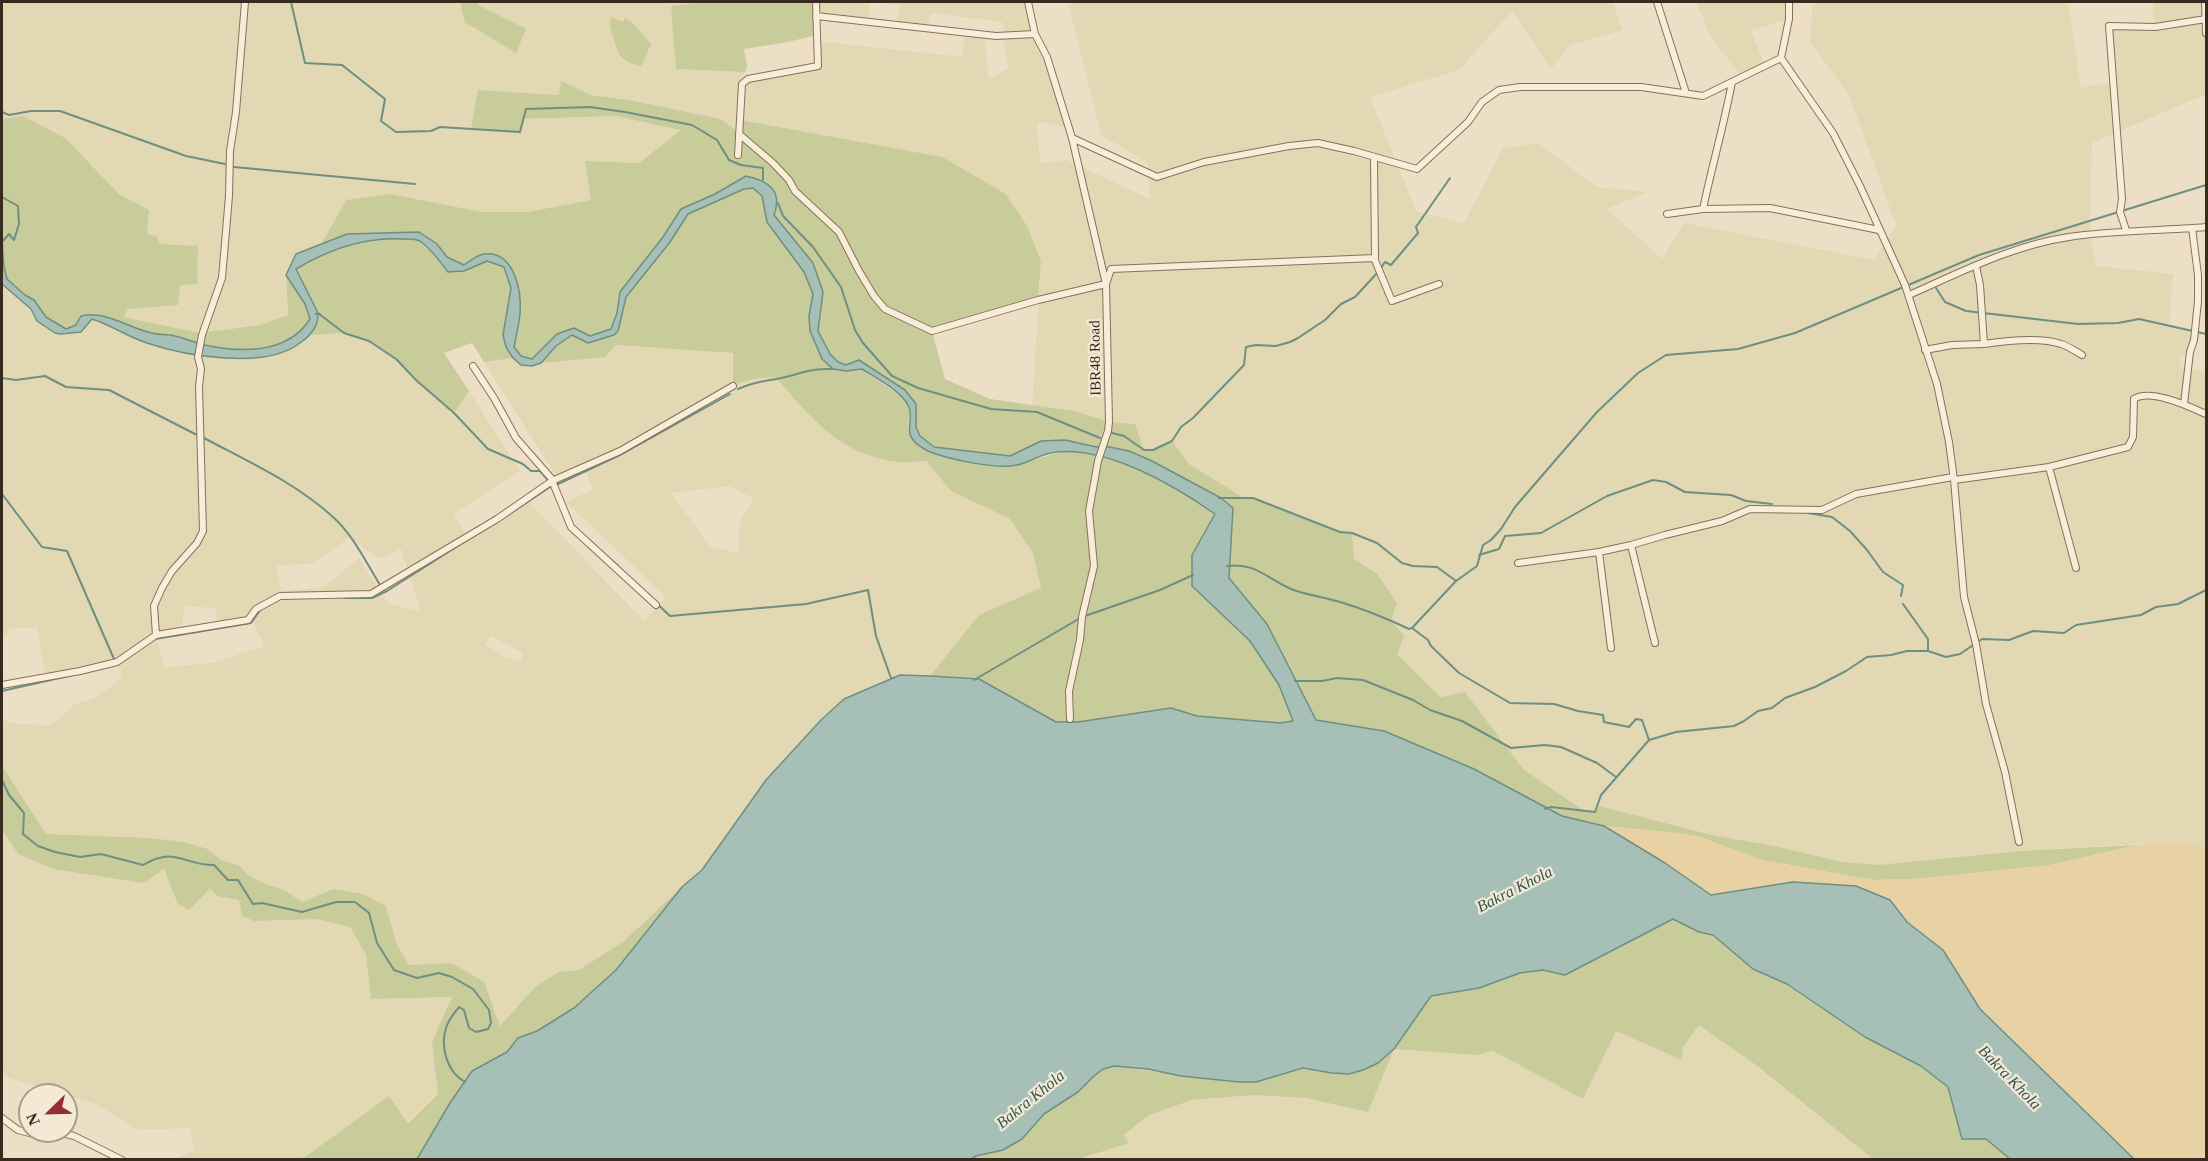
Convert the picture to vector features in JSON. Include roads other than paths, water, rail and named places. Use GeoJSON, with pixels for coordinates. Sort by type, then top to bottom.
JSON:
{"type":"FeatureCollection","features":[{"type":"Feature","properties":{"kind":"street"},"geometry":{"type":"LineString","coordinates":[[156,635],[154,606],[162,588],[172,571],[197,543],[203,531],[199,387],[201,369],[198,357],[222,278],[229,196],[230,151],[236,112],[245,2]]}},
{"type":"Feature","properties":{"kind":"street"},"geometry":{"type":"LineString","coordinates":[[738,155],[742,84],[748,78],[818,66],[816,2]]}},
{"type":"Feature","properties":{"kind":"street","name":"IBR48 Road"},"geometry":{"type":"LineString","coordinates":[[1028,2],[1035,34],[1047,57],[1072,138],[1106,284],[1109,422],[1099,458],[1089,511],[1095,566],[1082,617],[1070,691],[1070,719]]}},
{"type":"Feature","properties":{"kind":"street"},"geometry":{"type":"LineString","coordinates":[[1657,2],[1686,93]]}},
{"type":"Feature","properties":{"kind":"street"},"geometry":{"type":"LineString","coordinates":[[1790,2],[1781,58],[1833,133],[1860,186],[1908,295],[1937,384],[1953,478],[1964,597],[1976,644],[1986,704],[2005,772],[2019,842]]}},
{"type":"Feature","properties":{"kind":"street"},"geometry":{"type":"LineString","coordinates":[[2205,2],[2206,33]]}},
{"type":"Feature","properties":{"kind":"street"},"geometry":{"type":"LineString","coordinates":[[816,16],[996,36],[1035,34]]}},
{"type":"Feature","properties":{"kind":"street"},"geometry":{"type":"LineString","coordinates":[[2126,230],[2120,212],[2122,199],[2109,26],[2155,27],[2206,19]]}},
{"type":"Feature","properties":{"kind":"street"},"geometry":{"type":"LineString","coordinates":[[1072,138],[1157,177],[1213,160],[1318,143],[1333,145],[1417,169],[1468,122],[1482,102],[1499,90],[1520,87],[1641,87],[1703,96],[1781,58]]}},
{"type":"Feature","properties":{"kind":"street"},"geometry":{"type":"LineString","coordinates":[[1703,209],[1712,165],[1724,127],[1732,82]]}},
{"type":"Feature","properties":{"kind":"street"},"geometry":{"type":"LineString","coordinates":[[739,134],[773,163],[789,180],[795,191],[839,232],[859,271],[885,309],[932,331],[1038,300],[1106,284],[1111,269],[1374,258]]}},
{"type":"Feature","properties":{"kind":"street"},"geometry":{"type":"LineString","coordinates":[[1374,157],[1374,258],[1392,301],[1439,284]]}},
{"type":"Feature","properties":{"kind":"street"},"geometry":{"type":"LineString","coordinates":[[1667,214],[1703,209],[1770,208],[1879,230]]}},
{"type":"Feature","properties":{"kind":"street"},"geometry":{"type":"LineString","coordinates":[[1908,295],[2024,248],[2067,237],[2126,230],[2206,227]]}},
{"type":"Feature","properties":{"kind":"street"},"geometry":{"type":"LineString","coordinates":[[2184,404],[2198,301],[2198,275],[2192,228]]}},
{"type":"Feature","properties":{"kind":"street"},"geometry":{"type":"LineString","coordinates":[[1976,266],[1980,285],[1984,344]]}},
{"type":"Feature","properties":{"kind":"street"},"geometry":{"type":"LineString","coordinates":[[1925,350],[1952,345],[2045,341],[2060,344],[2082,355]]}},
{"type":"Feature","properties":{"kind":"street"},"geometry":{"type":"LineString","coordinates":[[472,366],[494,398],[516,438],[552,482],[574,531],[656,604]]}},
{"type":"Feature","properties":{"kind":"street"},"geometry":{"type":"LineString","coordinates":[[2,685],[117,662],[156,635],[248,620],[256,609],[279,596],[371,594],[497,519],[552,482],[620,451],[733,386]]}},
{"type":"Feature","properties":{"kind":"street"},"geometry":{"type":"LineString","coordinates":[[1518,563],[1599,552],[1631,545],[1722,521],[1750,509],[1822,510],[1857,494],[1953,478],[2049,467],[2128,447],[2133,437],[2134,399],[2140,395],[2147,394],[2184,404],[2206,414]]}},
{"type":"Feature","properties":{"kind":"street"},"geometry":{"type":"LineString","coordinates":[[2049,467],[2076,568]]}},
{"type":"Feature","properties":{"kind":"street"},"geometry":{"type":"LineString","coordinates":[[1631,545],[1655,643]]}},
{"type":"Feature","properties":{"kind":"street"},"geometry":{"type":"LineString","coordinates":[[1599,552],[1611,648]]}},
{"type":"Feature","properties":{"kind":"street"},"geometry":{"type":"LineString","coordinates":[[2,1118],[18,1130],[37,1135],[62,1133],[74,1136],[122,1160]]}},
{"type":"Feature","properties":{"kind":"water","name":"Bakra Khola"},"geometry":{"type":"Polygon","coordinates":[[[746,176],[772,188],[777,199],[774,215],[813,263],[823,292],[818,331],[830,354],[838,362],[846,365],[859,360],[905,390],[916,404],[916,427],[920,436],[934,447],[1010,456],[1041,441],[1065,440],[1129,451],[1221,498],[1233,508],[1229,578],[1267,624],[1316,720],[1384,731],[1474,769],[1562,816],[1604,826],[1665,863],[1711,895],[1793,882],[1856,886],[1890,900],[1907,922],[1943,950],[1980,1009],[2134,1159],[2010,1159],[1986,1139],[1962,1139],[1948,1087],[1921,1066],[1865,1037],[1787,984],[1753,969],[1713,935],[1699,932],[1673,919],[1565,975],[1543,970],[1520,973],[1479,988],[1431,996],[1394,1049],[1378,1063],[1363,1070],[1349,1074],[1303,1068],[1256,1082],[1239,1082],[1114,1066],[1103,1069],[1078,1092],[1044,1114],[1022,1139],[1003,1150],[971,1159],[417,1159],[472,1071],[507,1052],[518,1038],[537,1031],[574,1008],[616,970],[682,887],[702,870],[766,780],[821,720],[844,699],[900,675],[930,676],[979,679],[1056,722],[1078,722],[1171,708],[1197,716],[1280,723],[1293,721],[1279,685],[1250,641],[1192,586],[1192,555],[1215,514],[1161,480],[1097,455],[1056,452],[1017,465],[998,466],[947,457],[918,445],[910,434],[908,405],[900,395],[862,369],[846,371],[833,369],[822,359],[810,331],[809,316],[813,294],[804,272],[767,222],[762,196],[753,188],[744,189],[688,214],[670,242],[626,297],[618,331],[614,335],[588,343],[572,335],[556,346],[541,363],[532,366],[521,365],[506,347],[503,335],[511,288],[504,267],[487,261],[464,271],[448,272],[428,248],[420,241],[413,239],[373,240],[346,246],[296,269],[318,313],[317,322],[310,334],[300,343],[285,351],[267,356],[225,358],[163,348],[92,319],[81,332],[55,333],[37,321],[31,309],[2,284],[2,239],[7,279],[34,300],[46,317],[66,329],[76,325],[81,316],[99,315],[155,334],[175,336],[219,348],[248,350],[277,345],[289,339],[310,319],[305,304],[286,275],[296,254],[347,234],[419,232],[437,244],[447,257],[464,265],[484,254],[494,254],[503,258],[514,274],[519,294],[520,318],[514,347],[521,356],[532,359],[557,334],[574,328],[590,336],[611,329],[617,313],[620,292],[663,237],[681,209],[715,194],[746,176]]]}},
{"type":"Feature","properties":{"kind":"waterway"},"geometry":{"type":"LineString","coordinates":[[291,2],[305,63],[342,65],[385,99],[381,121],[396,132],[431,131],[440,127],[520,132],[526,109],[590,107],[692,125],[717,140],[729,160],[741,165],[763,168],[763,180]]}},
{"type":"Feature","properties":{"kind":"waterway"},"geometry":{"type":"LineString","coordinates":[[2,112],[9,115],[31,111],[60,111],[186,156],[225,164]]}},
{"type":"Feature","properties":{"kind":"waterway"},"geometry":{"type":"LineString","coordinates":[[234,167],[415,184]]}},
{"type":"Feature","properties":{"kind":"waterway"},"geometry":{"type":"LineString","coordinates":[[1381,268],[1385,262],[1391,265],[1418,233],[1416,227],[1450,178]]}},
{"type":"Feature","properties":{"kind":"waterway"},"geometry":{"type":"LineString","coordinates":[[1227,566],[1246,566],[1291,589],[1334,600],[1409,629],[1412,628],[1456,581],[1477,566],[1483,545],[1501,529],[1515,507],[1597,412],[1638,373],[1666,355],[1738,349],[1795,333],[1979,255],[2206,185]]}},
{"type":"Feature","properties":{"kind":"waterway"},"geometry":{"type":"LineString","coordinates":[[2,197],[18,206],[19,224],[14,240],[9,234],[2,242]]}},
{"type":"Feature","properties":{"kind":"waterway"},"geometry":{"type":"LineString","coordinates":[[778,203],[783,216],[813,247],[841,287],[855,330],[863,343],[892,376],[918,388],[991,409],[1037,412],[1100,438]]}},
{"type":"Feature","properties":{"kind":"waterway"},"geometry":{"type":"LineString","coordinates":[[1112,433],[1124,436],[1144,450],[1153,450],[1172,441],[1181,427],[1193,418],[1244,365],[1246,347],[1276,346],[1298,338],[1325,320],[1341,304],[1355,297],[1378,272]]}},
{"type":"Feature","properties":{"kind":"waterway"},"geometry":{"type":"LineString","coordinates":[[1936,288],[1945,302],[1966,311],[2078,324],[2118,323],[2139,319],[2206,334]]}},
{"type":"Feature","properties":{"kind":"waterway"},"geometry":{"type":"LineString","coordinates":[[316,314],[318,313],[344,333],[369,341],[396,359],[454,413],[488,449],[523,464],[531,471],[540,471],[547,479]]}},
{"type":"Feature","properties":{"kind":"waterway"},"geometry":{"type":"LineString","coordinates":[[738,389],[807,371],[833,369]]}},
{"type":"Feature","properties":{"kind":"waterway"},"geometry":{"type":"LineString","coordinates":[[2,378],[16,380],[45,376],[66,387],[109,390],[197,435]]}},
{"type":"Feature","properties":{"kind":"waterway"},"geometry":{"type":"LineString","coordinates":[[556,485],[622,454],[730,394]]}},
{"type":"Feature","properties":{"kind":"waterway"},"geometry":{"type":"LineString","coordinates":[[204,438],[271,473],[319,505],[347,532],[380,585]]}},
{"type":"Feature","properties":{"kind":"waterway"},"geometry":{"type":"LineString","coordinates":[[1479,555],[1499,549],[1505,536],[1541,533],[1607,496],[1653,480],[1666,482],[1685,492],[1731,495],[1746,501],[1772,504]]}},
{"type":"Feature","properties":{"kind":"waterway"},"geometry":{"type":"LineString","coordinates":[[508,515],[550,487]]}},
{"type":"Feature","properties":{"kind":"waterway"},"geometry":{"type":"LineString","coordinates":[[2,494],[42,547],[67,551],[114,659]]}},
{"type":"Feature","properties":{"kind":"waterway"},"geometry":{"type":"LineString","coordinates":[[1219,498],[1253,498],[1340,532],[1352,533],[1377,543],[1402,563],[1437,567],[1456,581]]}},
{"type":"Feature","properties":{"kind":"waterway"},"geometry":{"type":"LineString","coordinates":[[1808,513],[1832,517],[1850,531],[1883,572],[1903,585],[1901,596]]}},
{"type":"Feature","properties":{"kind":"waterway"},"geometry":{"type":"LineString","coordinates":[[345,598],[372,598],[387,591],[475,535]]}},
{"type":"Feature","properties":{"kind":"waterway"},"geometry":{"type":"LineString","coordinates":[[589,540],[618,566]]}},
{"type":"Feature","properties":{"kind":"waterway"},"geometry":{"type":"LineString","coordinates":[[974,680],[1082,617],[1160,590],[1193,575]]}},
{"type":"Feature","properties":{"kind":"waterway"},"geometry":{"type":"LineString","coordinates":[[630,578],[670,616],[806,604],[868,590],[876,636],[891,678],[894,678]]}},
{"type":"Feature","properties":{"kind":"waterway"},"geometry":{"type":"LineString","coordinates":[[1545,809],[1551,807],[1595,812],[1601,795],[1649,740],[1676,732],[1734,726],[1758,711],[1772,708],[1785,698],[1815,687],[1846,671],[1867,657],[1907,651],[1928,651],[1946,657],[1960,654],[1982,639],[2009,640],[2033,631],[2064,633],[2076,625],[2141,615],[2156,607],[2178,604],[2206,590]]}},
{"type":"Feature","properties":{"kind":"waterway"},"geometry":{"type":"LineString","coordinates":[[1903,604],[1928,639],[1928,650]]}},
{"type":"Feature","properties":{"kind":"waterway"},"geometry":{"type":"LineString","coordinates":[[155,639],[251,623],[261,609]]}},
{"type":"Feature","properties":{"kind":"waterway"},"geometry":{"type":"LineString","coordinates":[[1412,628],[1428,640],[1431,646],[1459,673],[1510,703],[1554,704],[1603,715],[1604,722],[1629,727],[1636,719],[1642,720],[1649,740]]}},
{"type":"Feature","properties":{"kind":"waterway"},"geometry":{"type":"LineString","coordinates":[[2,691],[95,670]]}},
{"type":"Feature","properties":{"kind":"waterway"},"geometry":{"type":"LineString","coordinates":[[1295,681],[1322,681],[1337,678],[1363,680],[1413,700],[1430,710],[1462,721],[1511,748],[1545,745],[1561,747],[1597,763],[1616,777]]}},
{"type":"Feature","properties":{"kind":"waterway"},"geometry":{"type":"LineString","coordinates":[[2,780],[9,795],[24,813],[23,834],[38,846],[55,852],[80,857],[101,854],[143,865],[164,857],[214,865],[228,880],[238,880],[253,904],[262,903],[302,912],[336,902],[355,902],[369,913],[377,943],[394,970],[417,978],[439,973],[452,977],[473,989],[489,1010],[491,1023],[488,1029],[476,1032],[469,1028],[464,1010],[459,1007],[446,1028],[444,1035],[446,1058],[449,1066],[465,1082]]}}]}
